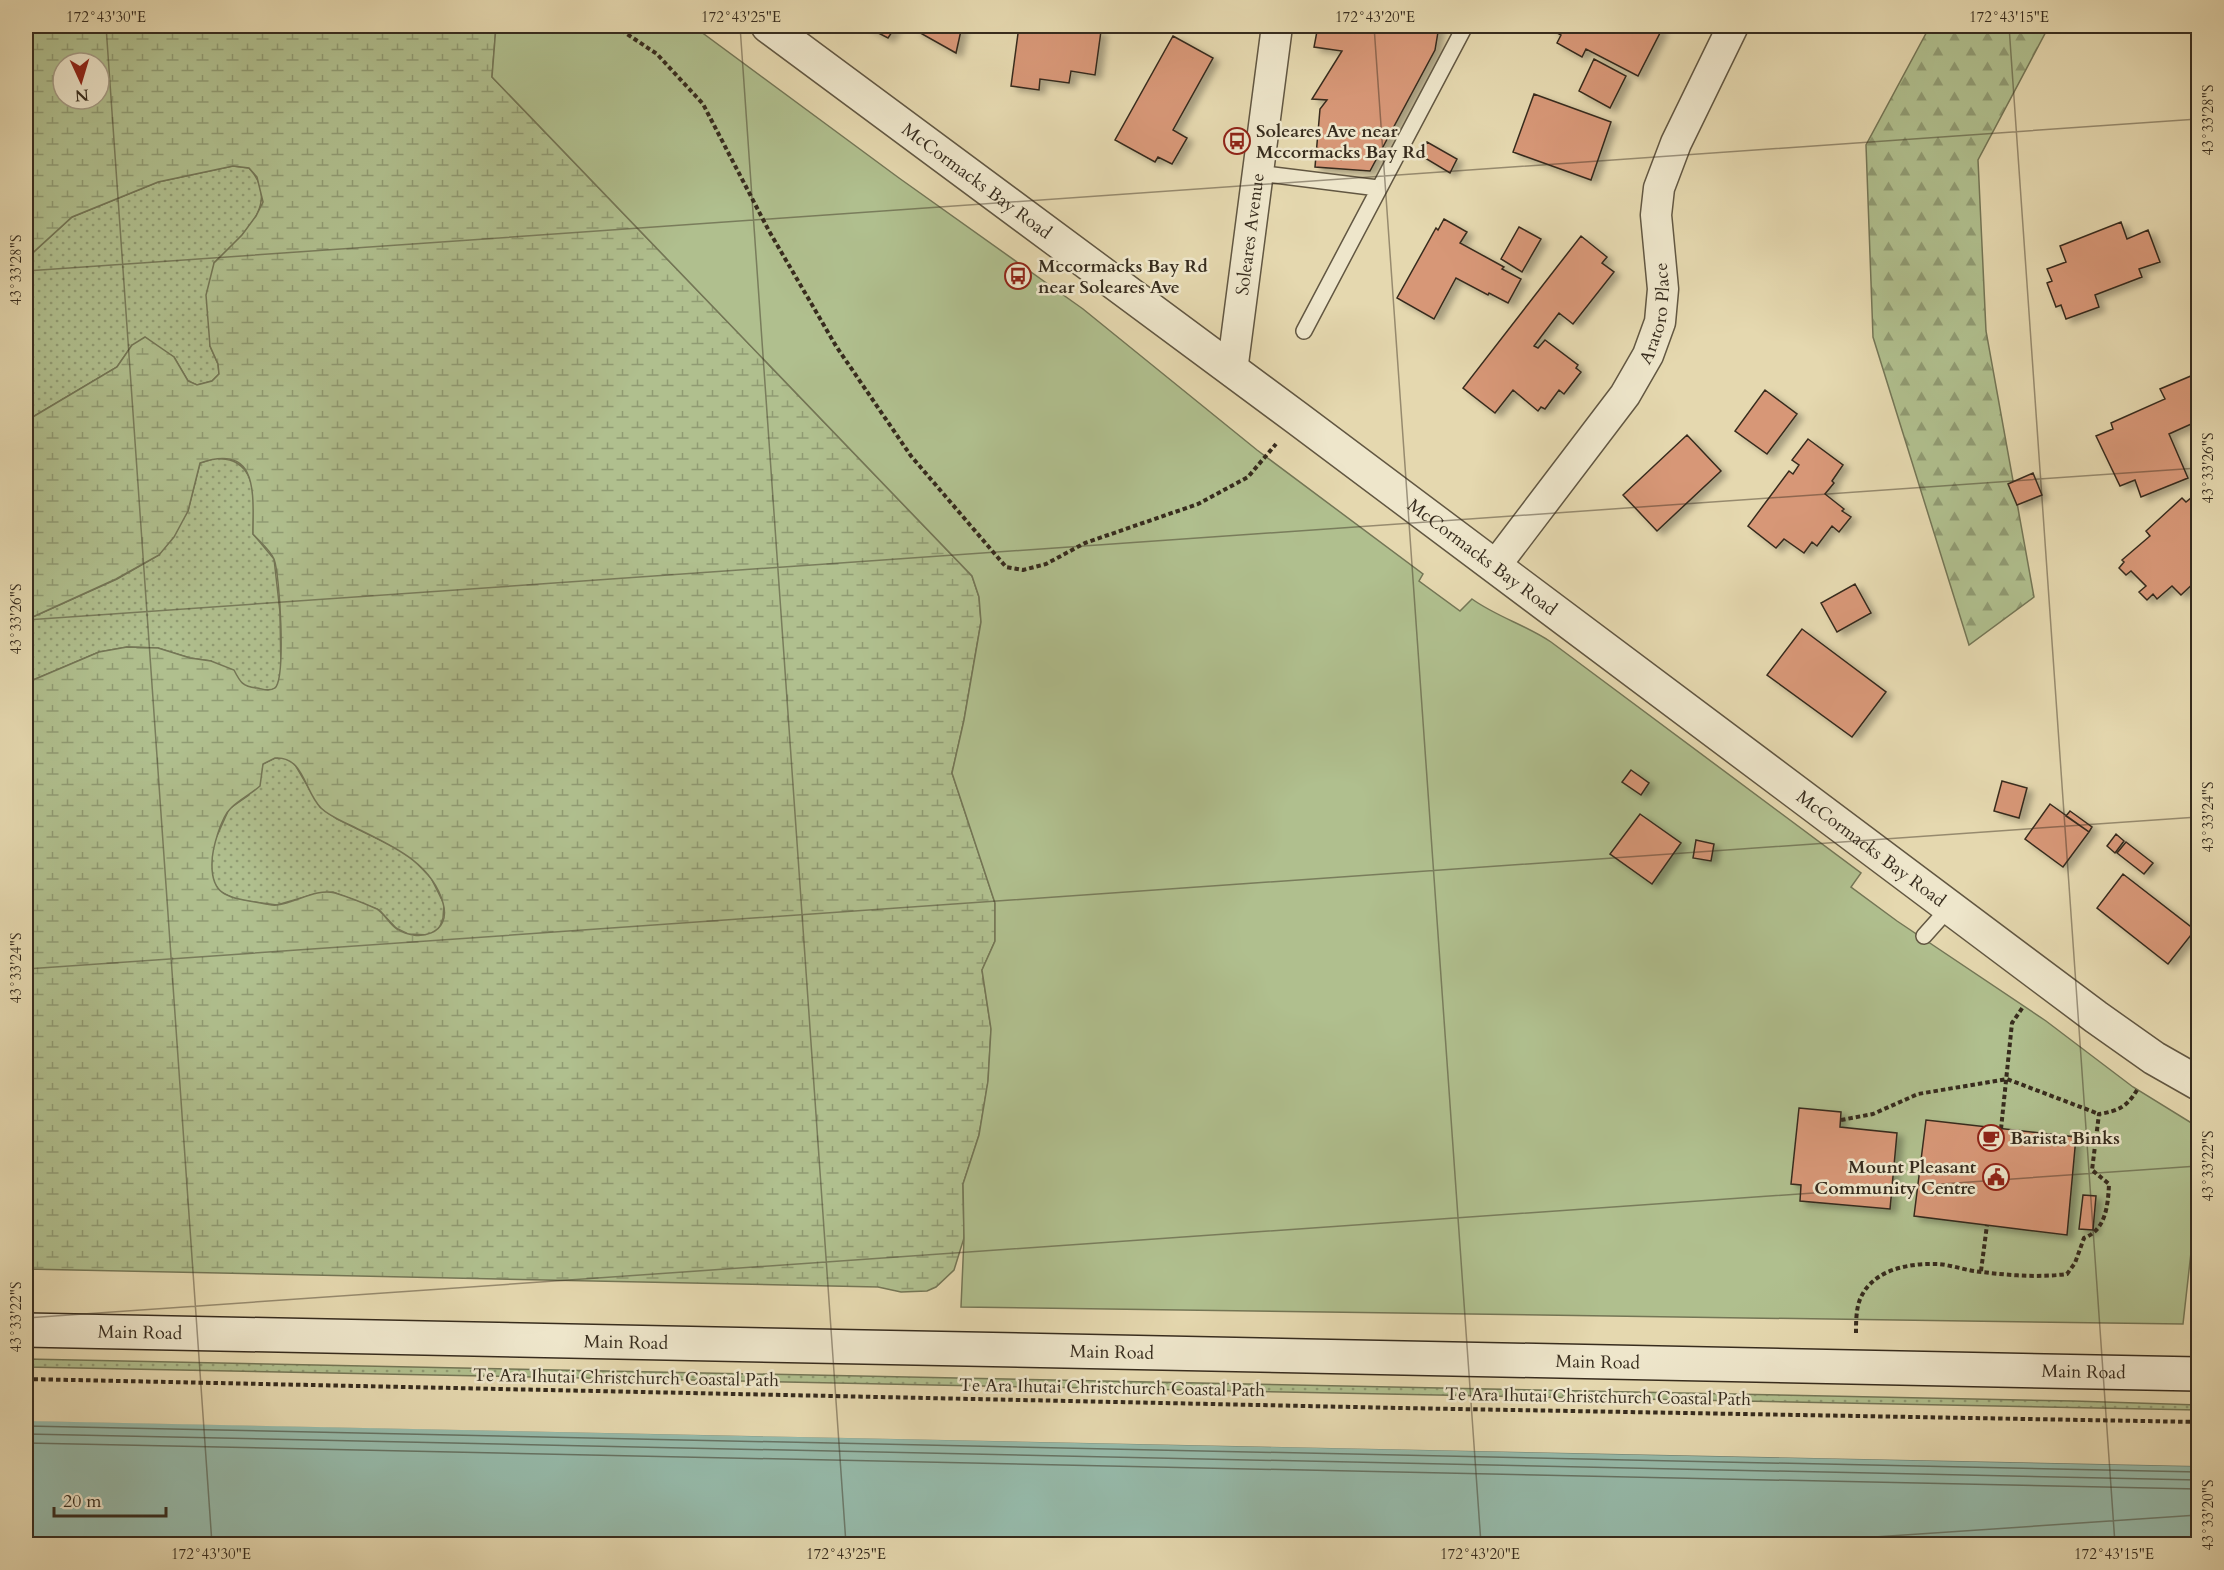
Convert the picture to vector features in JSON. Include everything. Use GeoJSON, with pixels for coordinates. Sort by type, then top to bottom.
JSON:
{"type":"FeatureCollection","features":[{"type":"Feature","properties":{"kind":"main road","name":"McCormacks Bay Road"},"geometry":{"type":"LineString","coordinates":[[768,26],[1297,418],[2043,978],[2154,1058],[2199,1083]]}},
{"type":"Feature","properties":{"kind":"main road","name":"Main Road"},"geometry":{"type":"LineString","coordinates":[[26,1330],[2199,1374]]}},
{"type":"Feature","properties":{"kind":"street","name":"Soleares Avenue"},"geometry":{"type":"LineString","coordinates":[[1232,371],[1277,26]]}},
{"type":"Feature","properties":{"kind":"street","name":"Aratoro Place"},"geometry":{"type":"LineString","coordinates":[[1495,566],[1625,394],[1648,355],[1660,322],[1663,289],[1656,215],[1659,188],[1676,143],[1733,26]]}},
{"type":"Feature","properties":{"kind":"lane"},"geometry":{"type":"LineString","coordinates":[[1304,331],[1465,26]]}},
{"type":"Feature","properties":{"kind":"lane"},"geometry":{"type":"LineString","coordinates":[[1258,173],[1378,188]]}},
{"type":"Feature","properties":{"kind":"lane"},"geometry":{"type":"LineString","coordinates":[[1924,936],[1949,908]]}},
{"type":"Feature","properties":{"kind":"path"},"geometry":{"type":"LineString","coordinates":[[615,26],[657,54],[703,104],[769,231],[836,346],[911,456],[1006,567],[1023,570],[1046,564],[1085,543],[1198,504],[1248,477],[1297,418]]}},
{"type":"Feature","properties":{"kind":"path"},"geometry":{"type":"LineString","coordinates":[[2001,1129],[2012,1023],[2043,978]]}},
{"type":"Feature","properties":{"kind":"path"},"geometry":{"type":"LineString","coordinates":[[1840,1120],[1874,1114],[1918,1094],[2007,1079],[2099,1114],[2118,1111],[2129,1103],[2154,1058]]}},
{"type":"Feature","properties":{"kind":"path"},"geometry":{"type":"LineString","coordinates":[[1855,1367],[1858,1311],[1862,1296],[1878,1277],[1887,1271],[1938,1264],[1981,1271],[2052,1276],[2067,1274],[2075,1263],[2084,1238],[2094,1234],[2108,1205],[2109,1184],[2092,1170],[2099,1114]]}},
{"type":"Feature","properties":{"kind":"path"},"geometry":{"type":"LineString","coordinates":[[1981,1271],[1987,1225]]}},
{"type":"Feature","properties":{"kind":"path","name":"Te Ara Ihutai Christchurch Coastal Path"},"geometry":{"type":"LineString","coordinates":[[26,1379],[2199,1422]]}},
{"type":"Feature","properties":{"kind":"green space"},"geometry":{"type":"Polygon","coordinates":[[[26,26],[496,26],[492,77],[972,576],[979,597],[981,622],[952,773],[995,903],[995,941],[982,970],[991,1029],[988,1082],[979,1135],[963,1184],[964,1238],[954,1270],[936,1287],[927,1291],[901,1292],[878,1287],[26,1269],[26,683],[99,652],[127,647],[158,648],[190,658],[211,661],[234,670],[245,685],[270,690],[275,688],[278,680],[281,647],[280,604],[274,559],[253,534],[253,503],[249,476],[243,466],[233,460],[219,459],[200,463],[188,511],[174,537],[159,555],[116,579],[26,620],[26,421],[117,367],[132,345],[145,337],[174,357],[188,381],[197,385],[212,381],[219,374],[218,364],[210,346],[206,295],[214,263],[242,235],[263,202],[257,177],[249,168],[233,166],[158,182],[72,217],[26,259],[26,26]],[[275,758],[263,764],[260,786],[227,812],[215,842],[212,857],[212,873],[218,888],[236,899],[272,905],[284,904],[321,892],[335,893],[377,909],[394,927],[405,933],[423,935],[438,929],[443,922],[443,903],[429,875],[418,864],[393,847],[324,811],[315,801],[298,768],[285,759],[275,758]]]}},
{"type":"Feature","properties":{"kind":"green space"},"geometry":{"type":"Polygon","coordinates":[[[496,26],[693,26],[899,178],[1083,309],[1257,450],[1423,574],[1419,581],[1460,611],[1472,599],[1551,642],[1861,873],[1851,887],[1897,921],[2046,1021],[2133,1087],[2198,1127],[2198,1190],[2183,1324],[961,1307],[964,1238],[963,1184],[979,1135],[988,1081],[991,1029],[982,970],[995,941],[995,903],[952,773],[981,622],[979,597],[972,576],[492,77],[496,26]]]}},
{"type":"Feature","properties":{"kind":"green space"},"geometry":{"type":"Polygon","coordinates":[[[1930,26],[2049,26],[1978,160],[1986,331],[2034,597],[1969,645],[1873,337],[1866,145],[1930,26]]]}},
{"type":"Feature","properties":{"kind":"green space"},"geometry":{"type":"Polygon","coordinates":[[[233,166],[249,168],[258,182],[262,195],[254,220],[214,263],[210,346],[218,364],[219,374],[212,381],[197,385],[188,381],[174,357],[161,349],[132,345],[117,367],[26,421],[26,259],[72,217],[158,182],[233,166]]]}},
{"type":"Feature","properties":{"kind":"green space"},"geometry":{"type":"Polygon","coordinates":[[[216,458],[235,462],[248,476],[252,484],[254,505],[253,534],[274,559],[280,612],[281,674],[277,687],[270,691],[247,687],[211,661],[190,658],[158,648],[127,647],[99,652],[26,683],[26,620],[117,579],[159,555],[188,511],[200,463],[216,458]]]}},
{"type":"Feature","properties":{"kind":"green space"},"geometry":{"type":"Polygon","coordinates":[[[275,758],[285,758],[294,763],[320,807],[337,819],[407,853],[431,878],[444,904],[439,929],[430,935],[408,934],[396,928],[379,910],[333,892],[311,895],[277,905],[237,900],[219,891],[211,878],[212,847],[229,809],[249,795],[263,764],[275,758]]]}},
{"type":"Feature","properties":{"kind":"green space"},"geometry":{"type":"Polygon","coordinates":[[[26,1359],[2074,1401],[2198,1405],[2198,1410],[26,1367],[26,1359]]]}},
{"type":"Feature","properties":{"kind":"water"},"geometry":{"type":"Polygon","coordinates":[[[26,1420],[2198,1466],[2198,1544],[26,1544],[26,1420]]]}},
{"type":"Feature","properties":{"kind":"pier"},"geometry":{"type":"Polygon","coordinates":[[[26,1417],[2198,1463],[2198,1466],[26,1421],[26,1417]]]}},
{"type":"Feature","properties":{"kind":"building"},"geometry":{"type":"Polygon","coordinates":[[[865,26],[896,26],[888,38],[865,26]]]}},
{"type":"Feature","properties":{"kind":"building"},"geometry":{"type":"Polygon","coordinates":[[[914,26],[962,26],[956,53],[915,30],[917,27],[914,26]]]}},
{"type":"Feature","properties":{"kind":"building"},"geometry":{"type":"Polygon","coordinates":[[[1019,26],[1063,26],[1101,31],[1095,75],[1071,71],[1069,83],[1040,79],[1039,90],[1011,86],[1019,26]]]}},
{"type":"Feature","properties":{"kind":"building"},"geometry":{"type":"Polygon","coordinates":[[[1318,26],[1439,26],[1435,50],[1370,171],[1315,167],[1320,109],[1327,100],[1312,99],[1342,51],[1314,47],[1318,26]]]}},
{"type":"Feature","properties":{"kind":"building"},"geometry":{"type":"Polygon","coordinates":[[[1554,26],[1656,26],[1662,29],[1638,76],[1586,49],[1582,57],[1557,43],[1561,35],[1552,30],[1554,26]]]}},
{"type":"Feature","properties":{"kind":"building"},"geometry":{"type":"Polygon","coordinates":[[[1173,36],[1213,58],[1173,130],[1187,138],[1172,164],[1158,157],[1155,162],[1115,140],[1173,36]]]}},
{"type":"Feature","properties":{"kind":"building"},"geometry":{"type":"Polygon","coordinates":[[[1594,59],[1626,76],[1610,108],[1579,91],[1594,59]]]}},
{"type":"Feature","properties":{"kind":"building"},"geometry":{"type":"Polygon","coordinates":[[[1534,94],[1611,122],[1591,180],[1513,152],[1534,94]]]}},
{"type":"Feature","properties":{"kind":"building"},"geometry":{"type":"Polygon","coordinates":[[[1427,142],[1457,159],[1450,173],[1420,155],[1427,142]]]}},
{"type":"Feature","properties":{"kind":"building"},"geometry":{"type":"Polygon","coordinates":[[[1444,219],[1467,232],[1460,243],[1521,279],[1508,303],[1456,278],[1434,319],[1397,298],[1436,228],[1438,230],[1444,219]]]}},
{"type":"Feature","properties":{"kind":"building"},"geometry":{"type":"Polygon","coordinates":[[[2121,222],[2127,239],[2148,230],[2160,262],[2139,269],[2142,277],[2095,295],[2099,307],[2066,319],[2061,305],[2056,307],[2047,283],[2052,281],[2047,269],[2066,262],[2060,246],[2121,222]]]}},
{"type":"Feature","properties":{"kind":"building"},"geometry":{"type":"Polygon","coordinates":[[[1519,227],[1541,239],[1522,272],[1501,259],[1519,227]]]}},
{"type":"Feature","properties":{"kind":"building"},"geometry":{"type":"Polygon","coordinates":[[[1581,236],[1607,257],[1602,263],[1614,272],[1573,324],[1559,313],[1534,346],[1538,348],[1545,340],[1578,365],[1576,368],[1581,372],[1564,394],[1559,390],[1545,409],[1541,407],[1538,411],[1513,390],[1495,413],[1463,388],[1581,236]]]}},
{"type":"Feature","properties":{"kind":"building"},"geometry":{"type":"Polygon","coordinates":[[[2198,373],[2198,421],[2169,434],[2188,478],[2141,497],[2135,480],[2120,486],[2096,436],[2113,429],[2111,423],[2165,399],[2160,389],[2198,373]]]}},
{"type":"Feature","properties":{"kind":"building"},"geometry":{"type":"Polygon","coordinates":[[[1765,390],[1797,414],[1767,454],[1735,431],[1765,390]]]}},
{"type":"Feature","properties":{"kind":"building"},"geometry":{"type":"Polygon","coordinates":[[[1687,435],[1721,471],[1657,531],[1623,495],[1687,435]]]}},
{"type":"Feature","properties":{"kind":"building"},"geometry":{"type":"Polygon","coordinates":[[[1808,439],[1843,465],[1832,481],[1834,483],[1825,494],[1851,517],[1839,532],[1832,526],[1817,546],[1812,542],[1804,553],[1784,539],[1776,548],[1748,526],[1789,471],[1793,474],[1799,465],[1792,460],[1808,439]]]}},
{"type":"Feature","properties":{"kind":"building"},"geometry":{"type":"Polygon","coordinates":[[[2033,473],[2042,495],[2017,505],[2008,484],[2033,473]]]}},
{"type":"Feature","properties":{"kind":"building"},"geometry":{"type":"Polygon","coordinates":[[[2197,493],[2198,579],[2181,595],[2172,586],[2157,599],[2153,594],[2147,600],[2139,592],[2146,586],[2131,571],[2126,575],[2119,568],[2124,562],[2122,560],[2150,536],[2146,531],[2182,498],[2186,502],[2197,493]]]}},
{"type":"Feature","properties":{"kind":"building"},"geometry":{"type":"Polygon","coordinates":[[[1855,584],[1871,613],[1837,632],[1821,603],[1855,584]]]}},
{"type":"Feature","properties":{"kind":"building"},"geometry":{"type":"Polygon","coordinates":[[[1802,629],[1886,692],[1852,737],[1767,675],[1802,629]]]}},
{"type":"Feature","properties":{"kind":"building"},"geometry":{"type":"Polygon","coordinates":[[[1631,770],[1649,783],[1641,795],[1622,782],[1631,770]]]}},
{"type":"Feature","properties":{"kind":"building"},"geometry":{"type":"Polygon","coordinates":[[[2002,781],[2027,788],[2019,818],[1994,811],[2002,781]]]}},
{"type":"Feature","properties":{"kind":"building"},"geometry":{"type":"Polygon","coordinates":[[[2050,804],[2089,832],[2063,867],[2025,839],[2050,804]]]}},
{"type":"Feature","properties":{"kind":"building"},"geometry":{"type":"Polygon","coordinates":[[[2070,811],[2092,827],[2089,832],[2066,816],[2070,811]]]}},
{"type":"Feature","properties":{"kind":"building"},"geometry":{"type":"Polygon","coordinates":[[[1640,814],[1681,843],[1652,884],[1610,854],[1640,814]]]}},
{"type":"Feature","properties":{"kind":"building"},"geometry":{"type":"Polygon","coordinates":[[[2116,834],[2124,841],[2115,853],[2107,846],[2116,834]]]}},
{"type":"Feature","properties":{"kind":"building"},"geometry":{"type":"Polygon","coordinates":[[[1696,840],[1714,844],[1711,861],[1693,858],[1696,840]]]}},
{"type":"Feature","properties":{"kind":"building"},"geometry":{"type":"Polygon","coordinates":[[[2126,842],[2153,863],[2144,874],[2117,853],[2126,842]]]}},
{"type":"Feature","properties":{"kind":"building"},"geometry":{"type":"Polygon","coordinates":[[[2123,874],[2195,930],[2168,964],[2097,908],[2123,874]]]}},
{"type":"Feature","properties":{"kind":"building"},"geometry":{"type":"Polygon","coordinates":[[[1799,1108],[1841,1112],[1840,1127],[1897,1133],[1890,1209],[1800,1201],[1801,1185],[1791,1184],[1799,1108]]]}},
{"type":"Feature","properties":{"kind":"building","name":"Mount Pleasant Community Centre"},"geometry":{"type":"Polygon","coordinates":[[[1926,1120],[2076,1137],[2067,1235],[1914,1216],[1926,1120]]]}},
{"type":"Feature","properties":{"kind":"building"},"geometry":{"type":"Polygon","coordinates":[[[2083,1195],[2096,1196],[2093,1230],[2079,1229],[2083,1195]]]}},
{"type":"Feature","properties":{"kind":"place","name":"Soleares Ave near Mccormacks Bay Rd"},"geometry":{"type":"Point","coordinates":[1237,141]}},
{"type":"Feature","properties":{"kind":"place","name":"Mccormacks Bay Rd near Soleares Ave"},"geometry":{"type":"Point","coordinates":[1018,276]}},
{"type":"Feature","properties":{"kind":"place","name":"Barista Binks"},"geometry":{"type":"Point","coordinates":[1991,1138]}},
{"type":"Feature","properties":{"kind":"place","name":"Mount Pleasant Community Centre"},"geometry":{"type":"Point","coordinates":[1996,1177]}}]}
